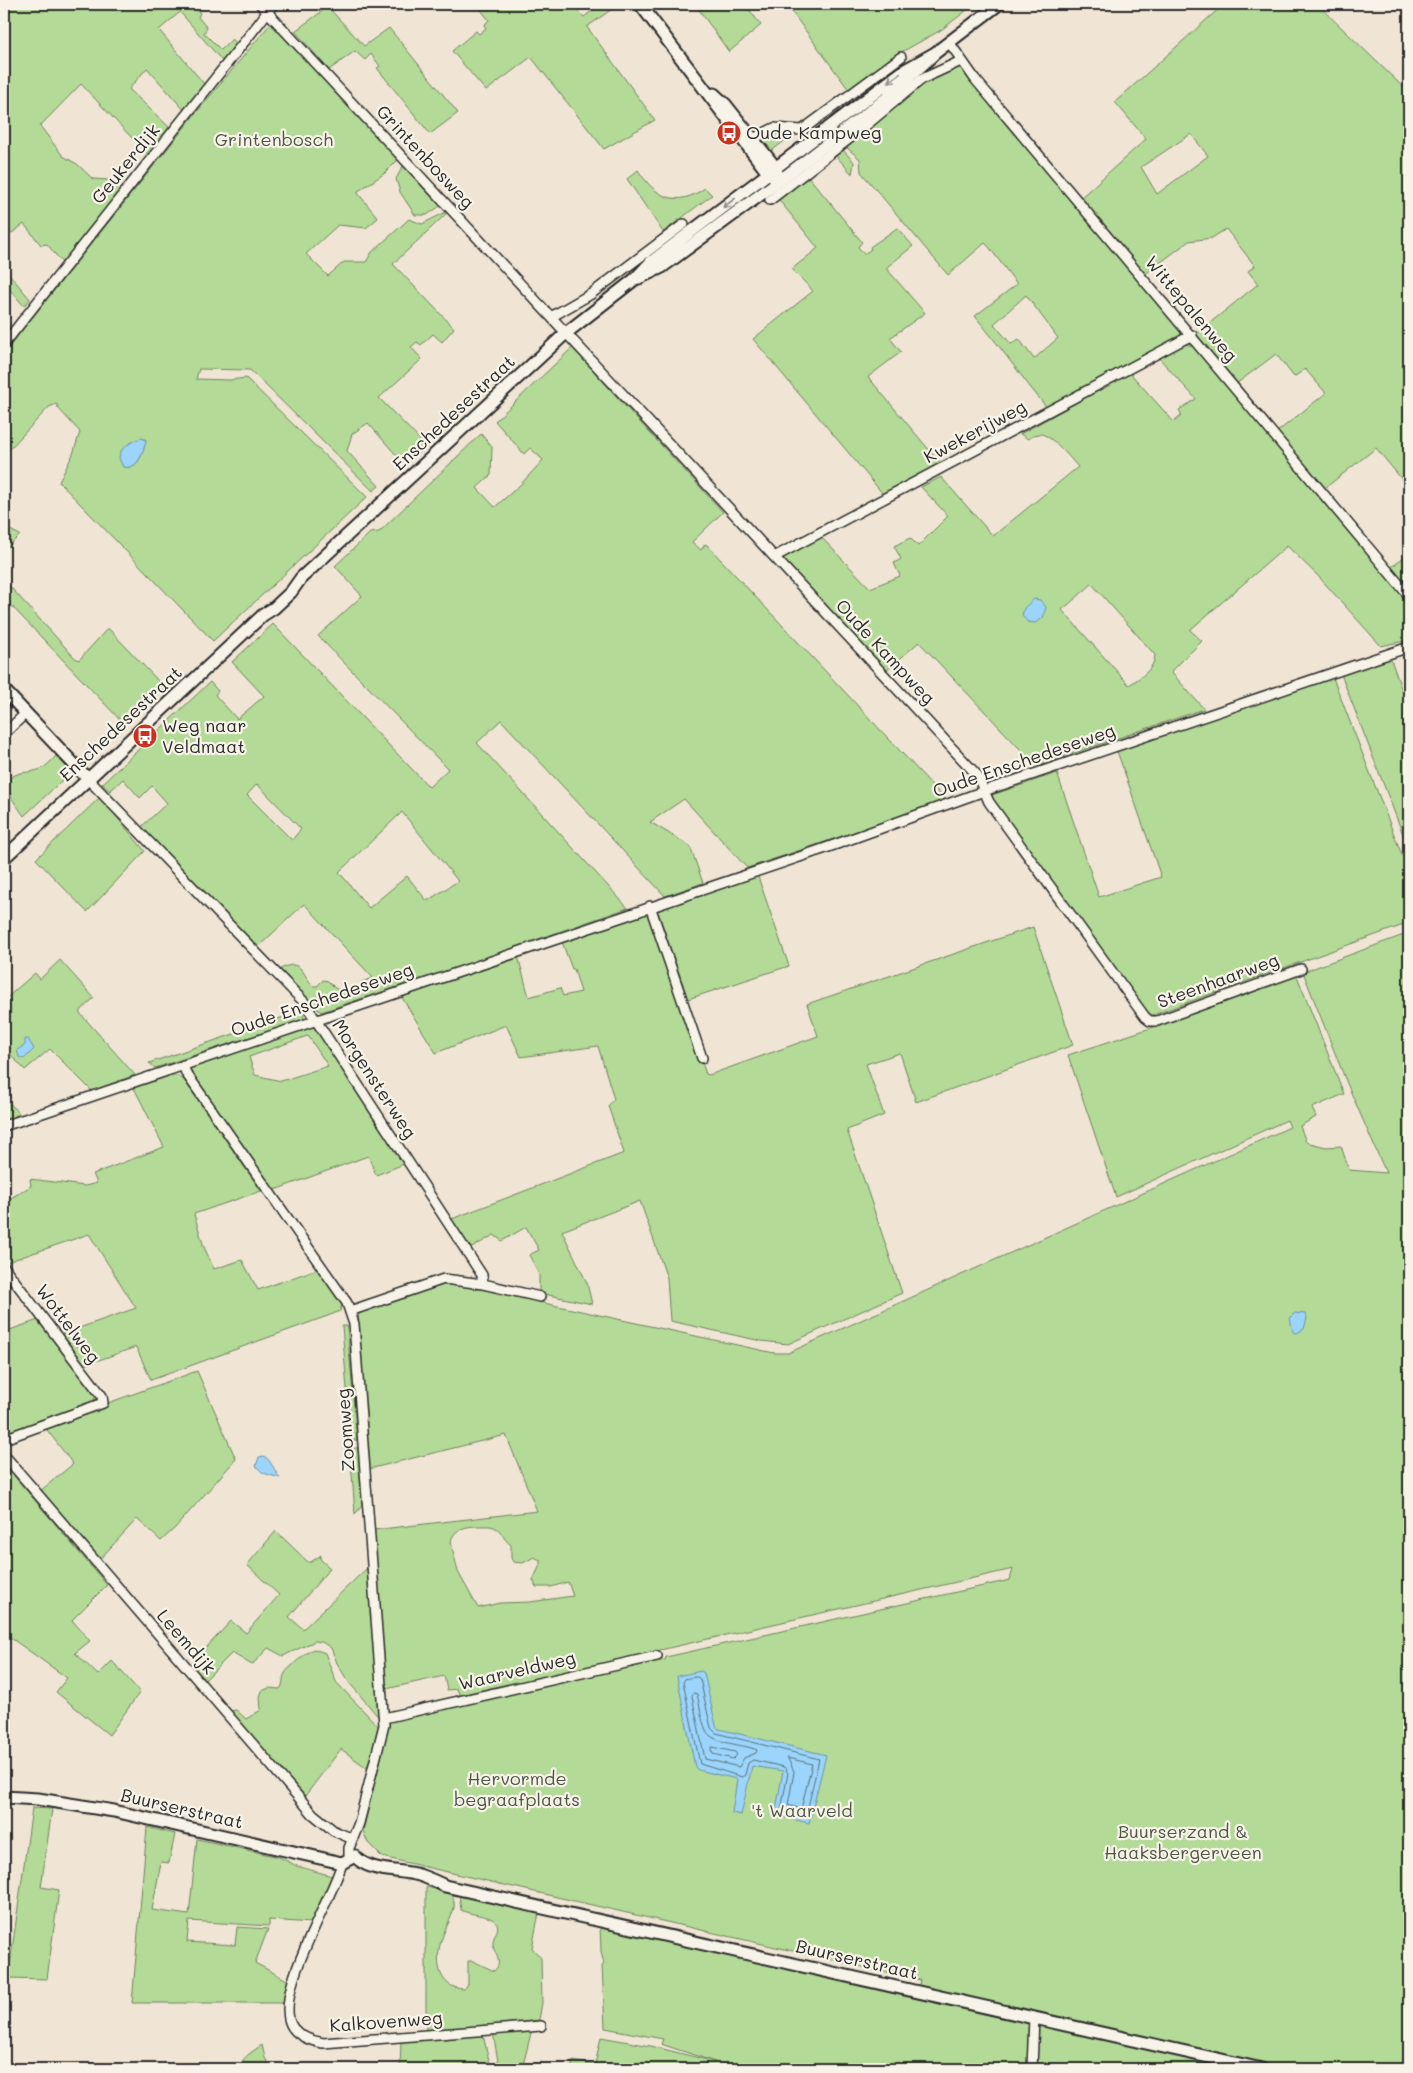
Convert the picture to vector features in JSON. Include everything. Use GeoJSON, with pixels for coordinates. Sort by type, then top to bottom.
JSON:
{"type":"FeatureCollection","features":[{"type":"Feature","properties":{"kind":"main road"},"geometry":{"type":"LineString","coordinates":[[640,4],[779,181]]}},
{"type":"Feature","properties":{"kind":"main road","name":"Enschedesestraat"},"geometry":{"type":"LineString","coordinates":[[4,858],[263,615],[290,592],[301,578],[566,333],[636,279],[651,262],[772,170],[905,70],[935,52],[999,4]]}},
{"type":"Feature","properties":{"kind":"main road","name":"Enschedesestraat"},"geometry":{"type":"LineString","coordinates":[[636,279],[662,267],[779,181],[888,97],[935,52]]}},
{"type":"Feature","properties":{"kind":"main road"},"geometry":{"type":"LineString","coordinates":[[4,690],[88,779]]}},
{"type":"Feature","properties":{"kind":"main road","name":"Buurserstraat"},"geometry":{"type":"LineString","coordinates":[[4,1797],[38,1799],[106,1810],[359,1861],[368,1866],[419,1875],[445,1886],[1262,2069]]}},
{"type":"Feature","properties":{"kind":"street","name":"Grintenbosweg"},"geometry":{"type":"LineString","coordinates":[[260,4],[566,333]]}},
{"type":"Feature","properties":{"kind":"street","name":"Geukerdijk"},"geometry":{"type":"LineString","coordinates":[[4,344],[273,4]]}},
{"type":"Feature","properties":{"kind":"street","name":"Wittepalenweg"},"geometry":{"type":"LineString","coordinates":[[949,42],[961,61],[1409,596]]}},
{"type":"Feature","properties":{"kind":"street"},"geometry":{"type":"LineString","coordinates":[[748,142],[774,128],[802,130],[901,57]]}},
{"type":"Feature","properties":{"kind":"street"},"geometry":{"type":"LineString","coordinates":[[770,200],[858,132],[922,79],[961,61]]}},
{"type":"Feature","properties":{"kind":"street"},"geometry":{"type":"LineString","coordinates":[[551,317],[591,294],[684,224]]}},
{"type":"Feature","properties":{"kind":"street","name":"Oude Kampweg"},"geometry":{"type":"LineString","coordinates":[[566,333],[977,775],[989,802],[1147,1019]]}},
{"type":"Feature","properties":{"kind":"street","name":"Kwekerijweg"},"geometry":{"type":"LineString","coordinates":[[774,557],[1192,335]]}},
{"type":"Feature","properties":{"kind":"street","name":"Oude Enschedeseweg"},"geometry":{"type":"LineString","coordinates":[[4,1126],[650,906],[824,849],[984,792],[1409,647]]}},
{"type":"Feature","properties":{"kind":"street"},"geometry":{"type":"LineString","coordinates":[[4,734],[26,713]]}},
{"type":"Feature","properties":{"kind":"street","name":"Morgensterweg"},"geometry":{"type":"LineString","coordinates":[[88,779],[304,1002],[482,1275],[482,1284]]}},
{"type":"Feature","properties":{"kind":"street"},"geometry":{"type":"LineString","coordinates":[[650,906],[702,1058]]}},
{"type":"Feature","properties":{"kind":"street","name":"Steenhaarweg"},"geometry":{"type":"LineString","coordinates":[[1147,1019],[1157,1020],[1301,969]]}},
{"type":"Feature","properties":{"kind":"street","name":"Zoomweg"},"geometry":{"type":"LineString","coordinates":[[183,1065],[192,1081],[329,1277],[350,1311],[354,1324],[384,1718],[381,1745],[353,1839],[349,1859]]}},
{"type":"Feature","properties":{"kind":"street","name":"Wottelweg"},"geometry":{"type":"LineString","coordinates":[[4,1267],[102,1396],[103,1403],[4,1440]]}},
{"type":"Feature","properties":{"kind":"street"},"geometry":{"type":"LineString","coordinates":[[350,1311],[437,1281],[456,1280],[482,1284],[540,1297]]}},
{"type":"Feature","properties":{"kind":"street","name":"Leemdijk"},"geometry":{"type":"LineString","coordinates":[[4,1455],[313,1814],[334,1831],[353,1839]]}},
{"type":"Feature","properties":{"kind":"street","name":"Waarveldweg"},"geometry":{"type":"LineString","coordinates":[[384,1718],[656,1656]]}},
{"type":"Feature","properties":{"kind":"street","name":"Kalkovenweg"},"geometry":{"type":"LineString","coordinates":[[349,1859],[305,1946],[290,1995],[289,2018],[292,2027],[301,2036],[323,2043],[541,2026]]}},
{"type":"Feature","properties":{"kind":"street"},"geometry":{"type":"LineString","coordinates":[[1032,2069],[1034,2017]]}},
{"type":"Feature","properties":{"kind":"green space"},"geometry":{"type":"Polygon","coordinates":[[[4,4],[190,4],[200,13],[198,17],[207,28],[204,33],[221,50],[232,39],[238,44],[223,62],[180,12],[159,30],[205,85],[185,111],[147,68],[129,89],[171,129],[149,156],[81,84],[40,126],[63,156],[77,164],[93,179],[111,180],[120,193],[63,264],[47,244],[41,245],[24,224],[8,236],[4,235],[4,4]]]}},
{"type":"Feature","properties":{"kind":"green space"},"geometry":{"type":"Polygon","coordinates":[[[476,4],[575,4],[577,10],[584,17],[601,4],[619,4],[587,27],[655,120],[604,149],[531,57],[486,91],[452,51],[476,31],[479,34],[486,28],[484,25],[489,20],[476,4]]]}},
{"type":"Feature","properties":{"kind":"green space"},"geometry":{"type":"Polygon","coordinates":[[[695,4],[745,4],[761,25],[729,52],[695,4]]]}},
{"type":"Feature","properties":{"kind":"green space"},"geometry":{"type":"Polygon","coordinates":[[[786,4],[975,4],[941,30],[891,58],[849,90],[786,4]]]}},
{"type":"Feature","properties":{"kind":"green space"},"geometry":{"type":"Polygon","coordinates":[[[1224,4],[1317,4],[1403,87],[1409,83],[1409,488],[1376,448],[1325,488],[1277,432],[1326,393],[1305,369],[1294,377],[1276,354],[1236,384],[1195,335],[1258,284],[1248,271],[1255,266],[1226,229],[1212,238],[1189,241],[1144,275],[1079,199],[1146,139],[1115,102],[1224,4]],[[1191,134],[1141,167],[1157,194],[1208,156],[1191,134]]]}},
{"type":"Feature","properties":{"kind":"green space"},"geometry":{"type":"Polygon","coordinates":[[[328,7],[364,46],[389,28],[458,113],[430,134],[377,68],[380,66],[371,54],[365,60],[355,51],[329,70],[295,31],[328,7]]]}},
{"type":"Feature","properties":{"kind":"green space","name":"Grintenbosch"},"geometry":{"type":"Polygon","coordinates":[[[271,23],[398,160],[385,173],[357,192],[378,218],[366,228],[338,225],[306,254],[328,276],[344,262],[366,262],[372,252],[409,219],[422,224],[446,212],[393,264],[454,328],[442,342],[433,334],[421,345],[417,342],[411,347],[422,359],[379,398],[427,447],[405,465],[368,423],[352,434],[347,451],[379,486],[373,491],[250,370],[199,369],[196,379],[230,380],[246,378],[367,497],[213,641],[59,482],[73,454],[80,432],[58,408],[57,404],[49,407],[4,455],[4,353],[192,118],[271,23]],[[142,438],[129,444],[120,452],[123,467],[133,466],[137,463],[142,455],[146,440],[142,438]]]}},
{"type":"Feature","properties":{"kind":"green space"},"geometry":{"type":"Polygon","coordinates":[[[963,67],[1006,124],[1181,331],[1180,338],[1047,408],[975,316],[1017,284],[989,247],[985,243],[948,275],[861,172],[860,159],[846,147],[886,112],[918,88],[949,71],[963,67]],[[1026,295],[994,324],[1011,344],[1019,339],[1034,359],[1058,338],[1026,295]]]}},
{"type":"Feature","properties":{"kind":"green space"},"geometry":{"type":"Polygon","coordinates":[[[770,132],[796,132],[770,152],[763,147],[763,139],[770,132]]]}},
{"type":"Feature","properties":{"kind":"green space"},"geometry":{"type":"Polygon","coordinates":[[[842,149],[854,162],[852,174],[835,155],[842,149]]]}},
{"type":"Feature","properties":{"kind":"green space"},"geometry":{"type":"Polygon","coordinates":[[[403,166],[440,206],[427,215],[415,215],[400,192],[396,179],[403,166]]]}},
{"type":"Feature","properties":{"kind":"green space"},"geometry":{"type":"Polygon","coordinates":[[[638,170],[652,187],[668,197],[685,198],[705,188],[712,195],[663,232],[627,179],[638,170]]]}},
{"type":"Feature","properties":{"kind":"green space"},"geometry":{"type":"Polygon","coordinates":[[[808,176],[862,242],[858,247],[864,254],[871,249],[870,247],[897,228],[913,246],[886,268],[925,313],[890,338],[901,352],[868,377],[941,464],[883,494],[753,339],[813,291],[792,269],[818,248],[778,199],[808,176]]]}},
{"type":"Feature","properties":{"kind":"green space"},"geometry":{"type":"Polygon","coordinates":[[[4,268],[30,299],[24,306],[4,285],[4,268]]]}},
{"type":"Feature","properties":{"kind":"green space"},"geometry":{"type":"Polygon","coordinates":[[[1185,344],[1193,346],[1409,600],[1409,640],[1381,646],[1318,576],[1287,546],[1190,630],[1202,641],[1171,672],[1204,709],[1036,766],[919,642],[886,671],[782,559],[821,537],[870,588],[900,576],[894,563],[901,559],[894,546],[910,538],[918,546],[948,516],[921,487],[941,477],[993,536],[1078,467],[1060,447],[1044,435],[1039,434],[1028,439],[1020,434],[1130,373],[1174,422],[1182,415],[1179,410],[1196,399],[1159,358],[1185,344]],[[1092,584],[1062,610],[1129,685],[1149,669],[1155,655],[1092,584]]]}},
{"type":"Feature","properties":{"kind":"green space"},"geometry":{"type":"Polygon","coordinates":[[[573,347],[723,512],[692,542],[701,550],[705,544],[707,545],[947,801],[747,868],[684,799],[650,822],[690,846],[703,883],[665,896],[501,720],[477,743],[628,908],[321,1012],[279,970],[286,966],[296,966],[303,971],[313,986],[317,986],[323,980],[328,981],[336,989],[352,991],[361,985],[361,982],[373,978],[311,911],[304,904],[257,948],[139,829],[167,803],[152,786],[140,798],[123,779],[110,791],[102,784],[210,682],[218,691],[215,695],[237,719],[264,696],[232,662],[273,624],[429,787],[448,769],[318,636],[362,596],[335,566],[370,533],[379,532],[481,434],[492,447],[491,475],[477,488],[495,507],[521,484],[543,460],[530,448],[524,454],[495,421],[573,347]],[[257,784],[247,795],[292,840],[301,829],[257,784]],[[402,812],[339,872],[369,908],[407,876],[427,901],[458,881],[402,812]]]}},
{"type":"Feature","properties":{"kind":"green space"},"geometry":{"type":"Polygon","coordinates":[[[6,528],[20,535],[4,551],[4,530],[6,528]]]}},
{"type":"Feature","properties":{"kind":"green space"},"geometry":{"type":"Polygon","coordinates":[[[1409,553],[1409,591],[1390,568],[1409,553]]]}},
{"type":"Feature","properties":{"kind":"green space"},"geometry":{"type":"Polygon","coordinates":[[[4,580],[75,658],[79,660],[108,628],[164,687],[124,724],[4,598],[4,580]]]}},
{"type":"Feature","properties":{"kind":"green space"},"geometry":{"type":"Polygon","coordinates":[[[1390,657],[1409,710],[1409,850],[1342,677],[1342,674],[1390,657]]]}},
{"type":"Feature","properties":{"kind":"green space"},"geometry":{"type":"Polygon","coordinates":[[[1333,678],[1409,873],[1409,923],[1150,1016],[989,796],[1057,773],[1099,897],[1161,877],[1117,751],[1333,678]]]}},
{"type":"Feature","properties":{"kind":"green space"},"geometry":{"type":"Polygon","coordinates":[[[56,756],[71,772],[24,816],[8,790],[8,780],[19,773],[41,769],[56,756]]]}},
{"type":"Feature","properties":{"kind":"green space"},"geometry":{"type":"Polygon","coordinates":[[[100,797],[145,851],[87,912],[36,859],[100,797]]]}},
{"type":"Feature","properties":{"kind":"green space"},"geometry":{"type":"Polygon","coordinates":[[[757,874],[789,966],[688,999],[657,909],[757,874]]]}},
{"type":"Feature","properties":{"kind":"green space"},"geometry":{"type":"Polygon","coordinates":[[[647,913],[650,914],[706,1074],[709,1075],[818,1036],[807,1004],[1033,927],[1073,1045],[916,1102],[900,1053],[866,1064],[884,1115],[847,1130],[902,1293],[788,1344],[761,1341],[670,1321],[667,1278],[640,1201],[562,1231],[587,1283],[592,1304],[539,1293],[539,1274],[529,1255],[539,1250],[526,1227],[502,1241],[494,1235],[468,1250],[449,1220],[624,1153],[608,1106],[614,1099],[598,1046],[521,1057],[506,1025],[436,1053],[401,996],[518,956],[529,997],[560,988],[563,996],[581,992],[574,969],[572,969],[562,942],[647,913]]]}},
{"type":"Feature","properties":{"kind":"green space","name":"Buurserzand & Haaksbergerveen"},"geometry":{"type":"Polygon","coordinates":[[[1409,933],[1409,2069],[571,2069],[573,2061],[595,2065],[601,2037],[651,2046],[715,2062],[661,2044],[663,2039],[605,2028],[602,1966],[604,1964],[601,1952],[600,1926],[916,1996],[920,1980],[382,1857],[368,1843],[363,1831],[390,1720],[628,1666],[629,1668],[665,1660],[666,1657],[1010,1580],[1013,1569],[460,1696],[457,1689],[447,1690],[444,1676],[386,1689],[373,1530],[537,1511],[506,1435],[369,1469],[357,1328],[359,1313],[443,1284],[452,1283],[774,1353],[788,1353],[1290,1127],[1287,1120],[1116,1197],[1068,1055],[1163,1024],[1297,976],[1344,1094],[1312,1108],[1316,1117],[1300,1126],[1306,1142],[1326,1147],[1341,1146],[1349,1170],[1386,1173],[1346,1081],[1303,972],[1409,933]],[[466,1527],[456,1532],[451,1542],[458,1572],[478,1608],[500,1603],[530,1602],[573,1596],[568,1582],[551,1587],[536,1587],[533,1580],[540,1565],[540,1560],[534,1557],[523,1563],[513,1562],[511,1558],[511,1545],[500,1531],[494,1527],[466,1527]]]}},
{"type":"Feature","properties":{"kind":"green space"},"geometry":{"type":"Polygon","coordinates":[[[60,960],[94,998],[79,1012],[135,1075],[92,1091],[50,1049],[25,1070],[4,1048],[4,1000],[35,973],[40,979],[60,960]]]}},
{"type":"Feature","properties":{"kind":"green space"},"geometry":{"type":"Polygon","coordinates":[[[304,1010],[302,1020],[155,1068],[149,1063],[304,1010]]]}},
{"type":"Feature","properties":{"kind":"green space"},"geometry":{"type":"Polygon","coordinates":[[[311,1026],[314,1027],[404,1164],[376,1175],[368,1156],[272,1191],[189,1070],[311,1026]],[[307,1036],[249,1057],[255,1075],[281,1081],[328,1066],[307,1036]]]}},
{"type":"Feature","properties":{"kind":"green space"},"geometry":{"type":"Polygon","coordinates":[[[169,1076],[179,1076],[184,1080],[261,1191],[194,1214],[204,1247],[214,1269],[242,1260],[258,1290],[317,1269],[342,1305],[340,1311],[333,1314],[151,1380],[136,1347],[85,1365],[62,1334],[136,1308],[89,1234],[7,1262],[4,1258],[4,1202],[31,1186],[30,1179],[85,1186],[97,1183],[93,1174],[164,1147],[134,1088],[169,1076]]]}},
{"type":"Feature","properties":{"kind":"green space"},"geometry":{"type":"Polygon","coordinates":[[[4,1097],[20,1114],[4,1120],[4,1097]]]}},
{"type":"Feature","properties":{"kind":"green space"},"geometry":{"type":"Polygon","coordinates":[[[41,1319],[96,1394],[93,1403],[4,1434],[4,1332],[41,1319]]]}},
{"type":"Feature","properties":{"kind":"green space"},"geometry":{"type":"Polygon","coordinates":[[[342,1326],[347,1326],[357,1440],[351,1441],[342,1326]]]}},
{"type":"Feature","properties":{"kind":"green space"},"geometry":{"type":"Polygon","coordinates":[[[197,1371],[236,1459],[175,1528],[161,1541],[137,1519],[99,1560],[40,1491],[73,1464],[44,1426],[197,1371]]]}},
{"type":"Feature","properties":{"kind":"green space"},"geometry":{"type":"Polygon","coordinates":[[[350,1448],[358,1448],[362,1506],[355,1514],[350,1448]]]}},
{"type":"Feature","properties":{"kind":"green space"},"geometry":{"type":"Polygon","coordinates":[[[4,1464],[107,1585],[72,1620],[90,1641],[75,1653],[98,1675],[112,1661],[140,1692],[109,1735],[56,1692],[67,1678],[4,1633],[4,1464]]]}},
{"type":"Feature","properties":{"kind":"green space"},"geometry":{"type":"Polygon","coordinates":[[[276,1531],[308,1562],[321,1555],[320,1559],[330,1568],[289,1617],[303,1629],[367,1568],[381,1720],[347,1680],[331,1648],[322,1642],[315,1641],[283,1656],[268,1648],[252,1665],[232,1653],[204,1681],[190,1665],[231,1621],[246,1633],[279,1595],[247,1565],[276,1531]]]}},
{"type":"Feature","properties":{"kind":"green space"},"geometry":{"type":"Polygon","coordinates":[[[314,1649],[325,1653],[336,1682],[379,1727],[367,1768],[341,1749],[305,1796],[230,1711],[236,1710],[246,1719],[261,1710],[260,1697],[262,1691],[269,1688],[280,1689],[287,1670],[314,1649]]]}},
{"type":"Feature","properties":{"kind":"green space"},"geometry":{"type":"Polygon","coordinates":[[[32,1808],[52,1809],[41,1887],[59,1890],[47,1979],[8,1978],[32,1808]]]}},
{"type":"Feature","properties":{"kind":"green space"},"geometry":{"type":"Polygon","coordinates":[[[147,1827],[175,1834],[169,1863],[161,1862],[152,1910],[189,1915],[197,1839],[279,1857],[297,1866],[332,1876],[312,1923],[269,1920],[269,1926],[189,1921],[187,1942],[235,1945],[237,1927],[268,1929],[255,1963],[289,1981],[283,2003],[132,2003],[147,1827]]]}},
{"type":"Feature","properties":{"kind":"green space"},"geometry":{"type":"Polygon","coordinates":[[[426,1887],[452,1892],[454,1908],[441,1941],[438,1957],[440,1972],[444,1979],[455,1988],[464,1989],[468,1984],[468,1961],[473,1961],[494,1971],[498,1964],[493,1946],[497,1924],[488,1917],[461,1910],[459,1894],[539,1913],[532,1948],[541,1958],[542,2003],[539,2020],[426,2033],[426,1887]]]}},
{"type":"Feature","properties":{"kind":"green space"},"geometry":{"type":"Polygon","coordinates":[[[532,2029],[522,2069],[502,2069],[498,2061],[493,2033],[532,2029]]]}},
{"type":"Feature","properties":{"kind":"green space"},"geometry":{"type":"Polygon","coordinates":[[[479,2034],[483,2035],[491,2069],[400,2069],[401,2041],[479,2034]]]}},
{"type":"Feature","properties":{"kind":"green space"},"geometry":{"type":"Polygon","coordinates":[[[262,2045],[265,2058],[272,2069],[240,2069],[242,2061],[262,2045]]]}},
{"type":"Feature","properties":{"kind":"water"},"geometry":{"type":"Polygon","coordinates":[[[142,438],[146,440],[137,463],[133,466],[123,467],[119,458],[121,451],[131,443],[142,438]]]}},
{"type":"Feature","properties":{"kind":"water"},"geometry":{"type":"Polygon","coordinates":[[[1034,599],[1040,600],[1046,607],[1043,618],[1035,623],[1028,622],[1022,616],[1024,608],[1034,599]]]}},
{"type":"Feature","properties":{"kind":"water"},"geometry":{"type":"Polygon","coordinates":[[[25,1039],[28,1039],[34,1049],[24,1059],[19,1057],[17,1050],[25,1045],[25,1039]]]}},
{"type":"Feature","properties":{"kind":"water"},"geometry":{"type":"Polygon","coordinates":[[[1295,1313],[1305,1314],[1307,1318],[1304,1329],[1297,1333],[1293,1332],[1290,1318],[1295,1313]]]}},
{"type":"Feature","properties":{"kind":"water"},"geometry":{"type":"Polygon","coordinates":[[[264,1456],[280,1478],[263,1473],[256,1466],[259,1457],[264,1456]]]}},
{"type":"Feature","properties":{"kind":"water"},"geometry":{"type":"Polygon","coordinates":[[[701,1671],[704,1673],[716,1726],[719,1729],[826,1755],[809,1823],[775,1815],[783,1771],[752,1766],[741,1815],[732,1813],[737,1779],[698,1770],[695,1767],[677,1676],[701,1671]]]}},
{"type":"Feature","properties":{"kind":"place","name":"Oude Kampweg"},"geometry":{"type":"Point","coordinates":[729,133]}},
{"type":"Feature","properties":{"kind":"place","name":"Weg naar Veldmaat"},"geometry":{"type":"Point","coordinates":[145,736]}},
{"type":"Feature","properties":{"kind":"park label","name":"Hervormde begraafplaats"},"geometry":{"type":"Point","coordinates":[517,1789]}},
{"type":"Feature","properties":{"kind":"park label","name":"'t Waarveld"},"geometry":{"type":"Point","coordinates":[802,1811]}}]}
